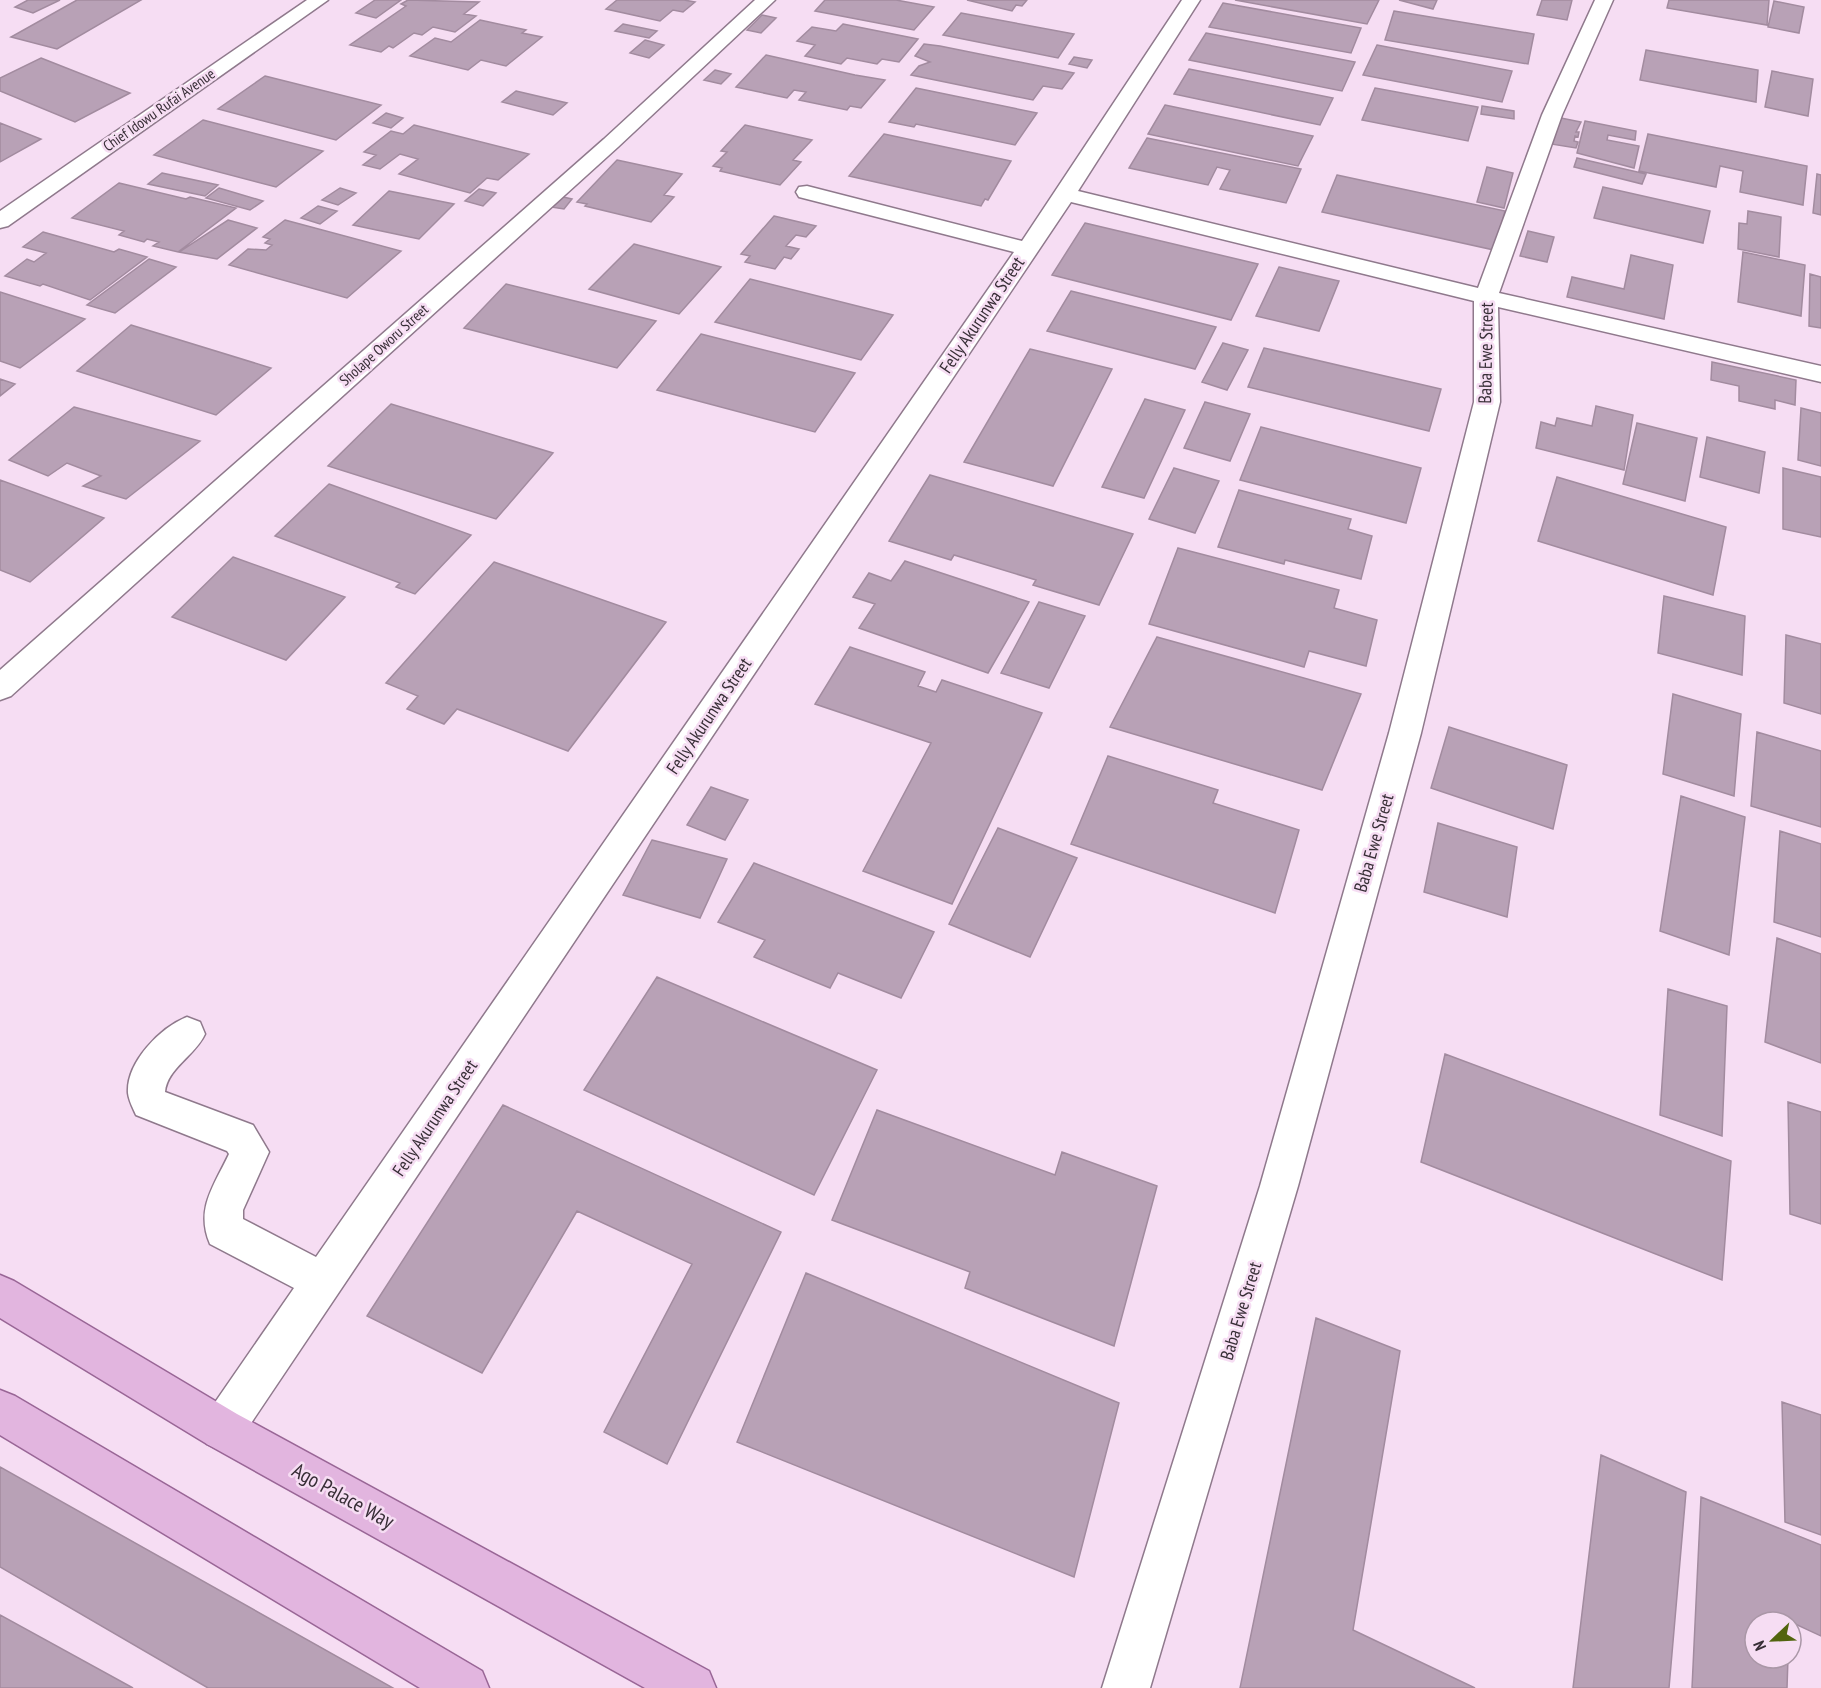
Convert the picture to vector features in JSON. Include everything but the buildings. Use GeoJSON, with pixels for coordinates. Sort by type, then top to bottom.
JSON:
{"type":"FeatureCollection","features":[{"type":"Feature","properties":{"kind":"main road","name":"Ago Palace Way"},"geometry":{"type":"LineString","coordinates":[[0,1295],[222,1429],[692,1688]]}},
{"type":"Feature","properties":{"kind":"main road"},"geometry":{"type":"LineString","coordinates":[[0,1411],[465,1688]]}},
{"type":"Feature","properties":{"kind":"street","name":"Chief Idowu Rufai Avenue"},"geometry":{"type":"LineString","coordinates":[[0,221],[319,0]]}},
{"type":"Feature","properties":{"kind":"street","name":"Sholape Oworu Street"},"geometry":{"type":"LineString","coordinates":[[0,688],[611,143],[766,0]]}},
{"type":"Feature","properties":{"kind":"street","name":"Felly Akurunwa Street"},"geometry":{"type":"LineString","coordinates":[[222,1429],[1065,194],[1191,0]]}},
{"type":"Feature","properties":{"kind":"street","name":"Baba Ewe Street"},"geometry":{"type":"LineString","coordinates":[[1126,1688],[1279,1186],[1405,734],[1487,402],[1486,297],[1552,115],[1604,0]]}},
{"type":"Feature","properties":{"kind":"street"},"geometry":{"type":"LineString","coordinates":[[807,192],[1027,249]]}},
{"type":"Feature","properties":{"kind":"street"},"geometry":{"type":"LineString","coordinates":[[1065,194],[1486,297],[1821,374]]}},
{"type":"Feature","properties":{"kind":"street"},"geometry":{"type":"LineString","coordinates":[[187,1034],[147,1076],[144,1090],[149,1103],[240,1138],[250,1152],[223,1209],[224,1230],[323,1282]]}}]}
